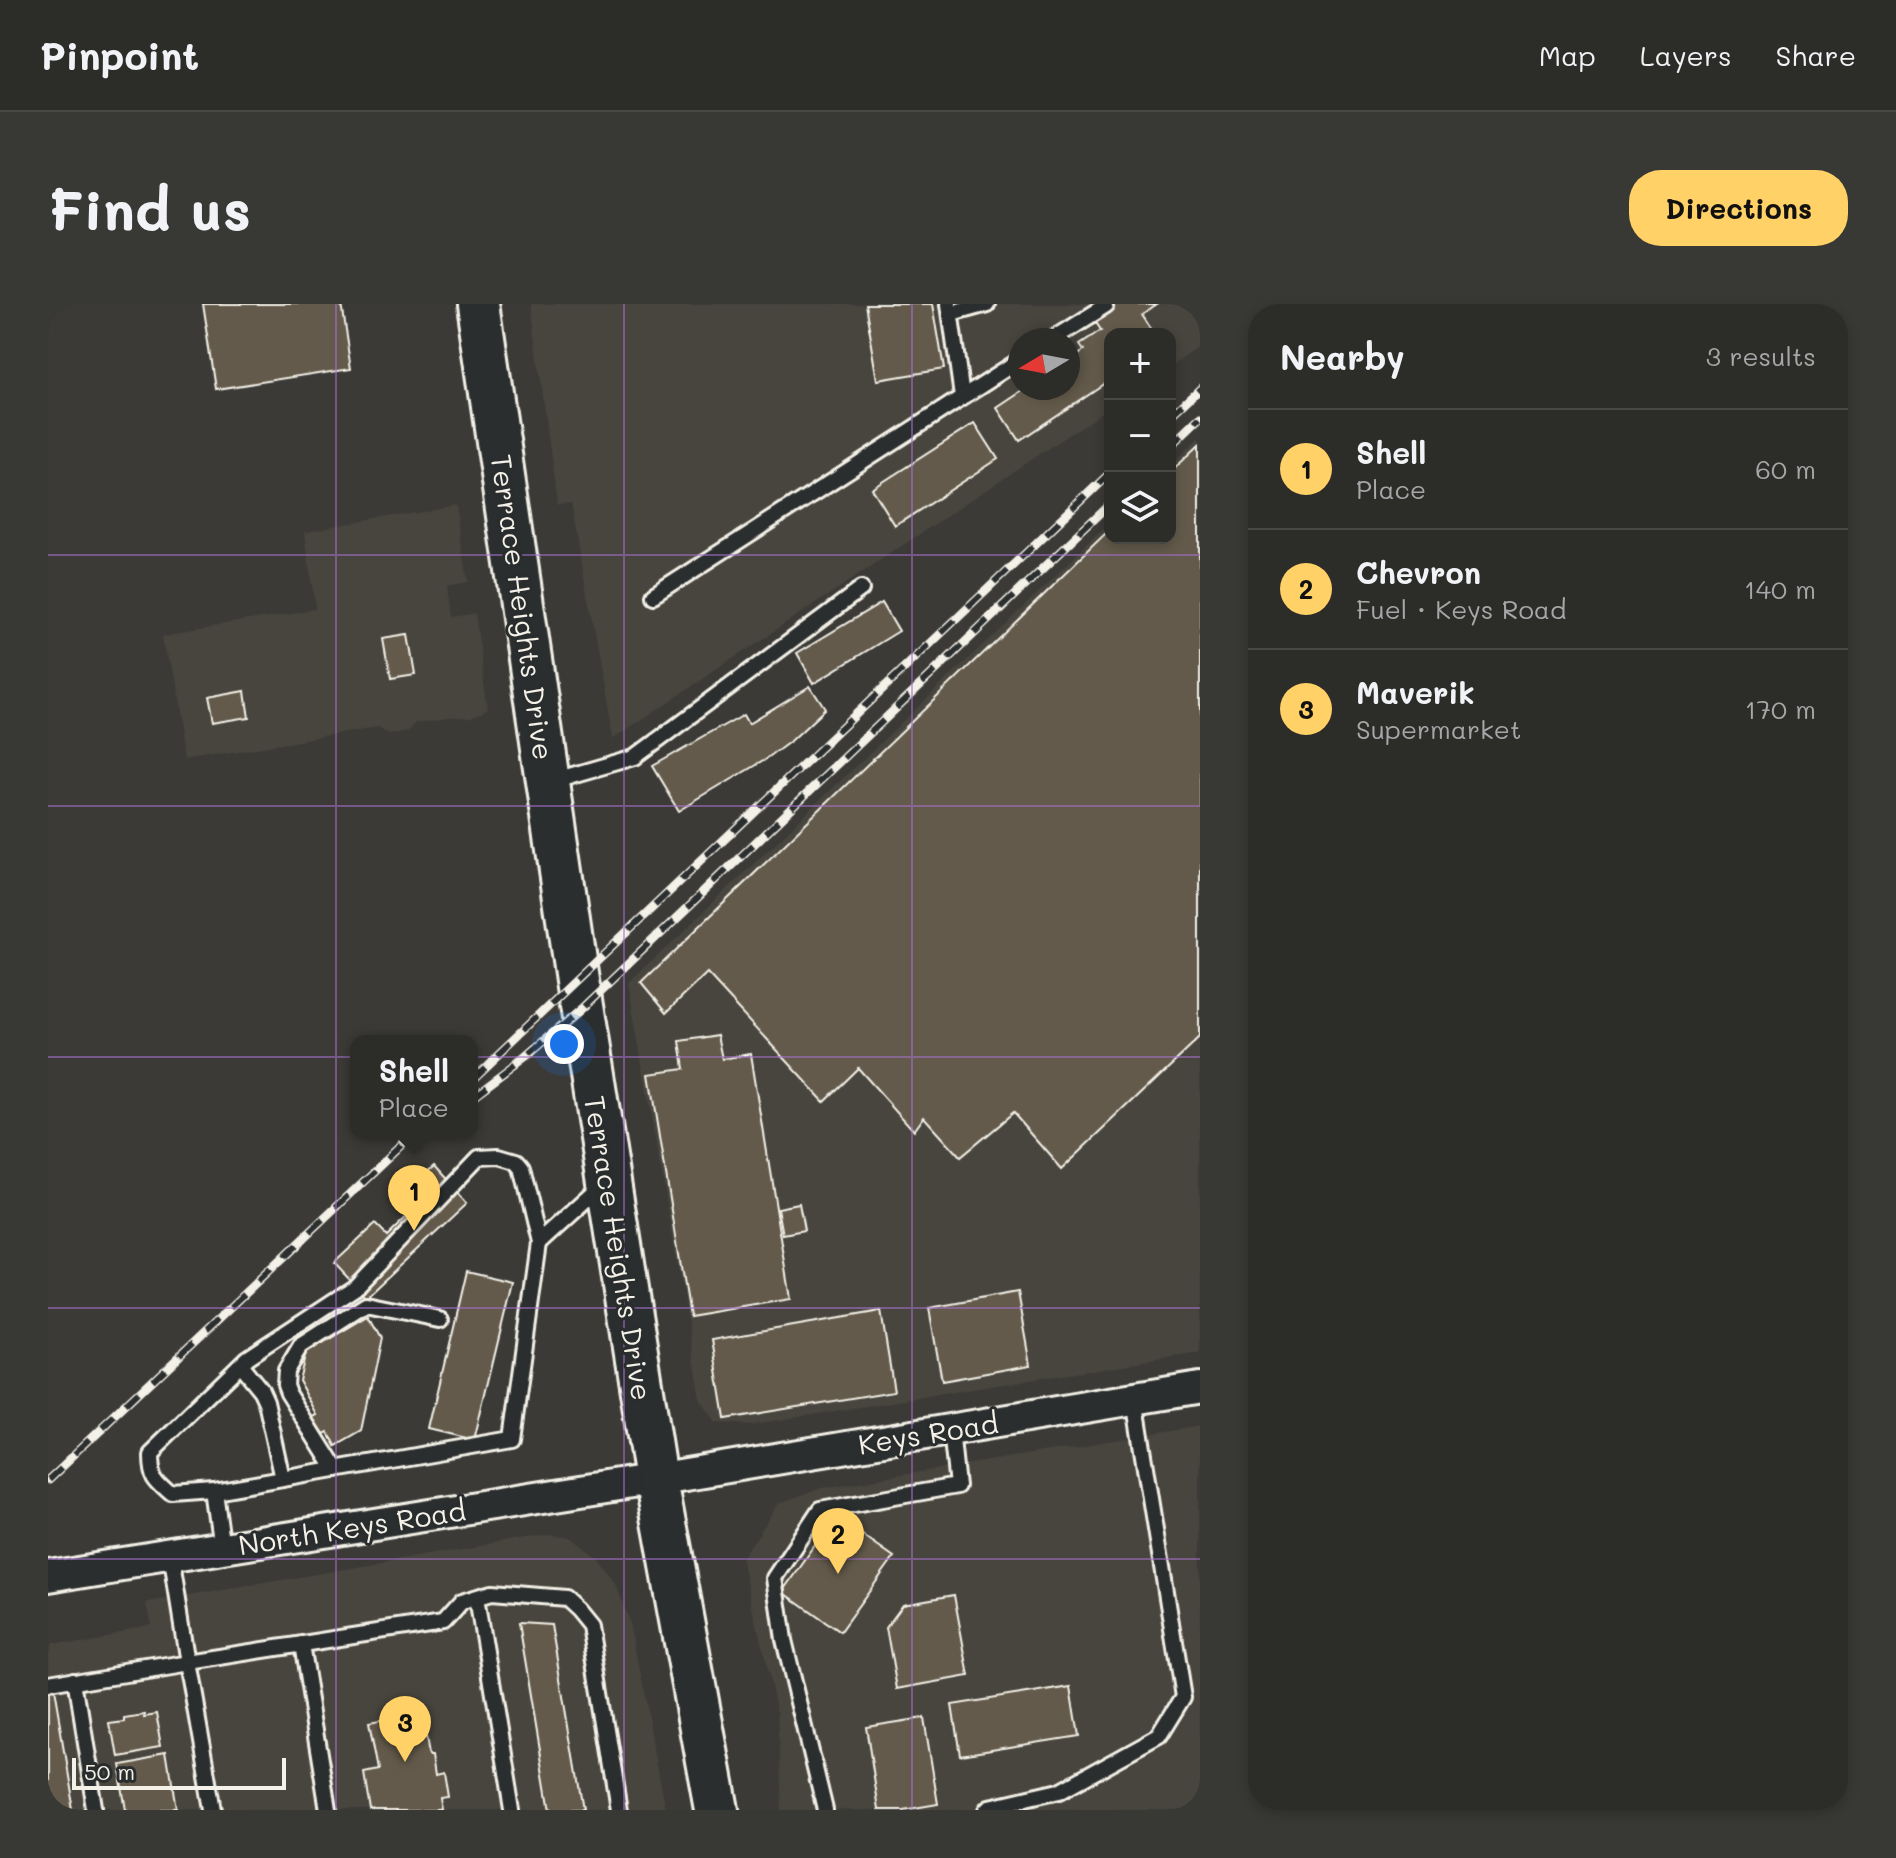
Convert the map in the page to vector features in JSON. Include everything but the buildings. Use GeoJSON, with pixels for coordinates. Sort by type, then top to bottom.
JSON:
{"type":"FeatureCollection","features":[{"type":"Feature","properties":{"kind":"main road","name":"Terrace Heights Drive"},"geometry":{"type":"LineString","coordinates":[[478,304],[577,980],[656,1479],[717,1810]]}},
{"type":"Feature","properties":{"kind":"street","name":"Keys Road"},"geometry":{"type":"LineString","coordinates":[[656,1479],[1200,1388]]}},
{"type":"Feature","properties":{"kind":"street","name":"North Keys Road"},"geometry":{"type":"LineString","coordinates":[[48,1576],[656,1479]]}},
{"type":"Feature","properties":{"kind":"lane"},"geometry":{"type":"LineString","coordinates":[[962,396],[950,309],[987,304]]}},
{"type":"Feature","properties":{"kind":"lane"},"geometry":{"type":"LineString","coordinates":[[1071,328],[1106,304]]}},
{"type":"Feature","properties":{"kind":"lane"},"geometry":{"type":"LineString","coordinates":[[653,596],[1008,367]]}},
{"type":"Feature","properties":{"kind":"lane"},"geometry":{"type":"LineString","coordinates":[[548,782],[635,757],[861,589]]}},
{"type":"Feature","properties":{"kind":"lane"},"geometry":{"type":"LineString","coordinates":[[499,1156],[516,1161],[521,1167],[539,1243],[512,1439],[214,1491],[173,1494],[155,1479],[150,1469],[150,1452],[247,1358],[355,1287],[479,1157],[499,1156]]}},
{"type":"Feature","properties":{"kind":"lane"},"geometry":{"type":"LineString","coordinates":[[539,1243],[609,1180]]}},
{"type":"Feature","properties":{"kind":"lane"},"geometry":{"type":"LineString","coordinates":[[336,1470],[285,1385],[286,1371],[301,1346],[366,1304],[440,1319]]}},
{"type":"Feature","properties":{"kind":"lane"},"geometry":{"type":"LineString","coordinates":[[240,1365],[266,1402],[283,1479]]}},
{"type":"Feature","properties":{"kind":"lane"},"geometry":{"type":"LineString","coordinates":[[987,1810],[1059,1791],[1159,1736],[1183,1697],[1135,1399]]}},
{"type":"Feature","properties":{"kind":"lane"},"geometry":{"type":"LineString","coordinates":[[825,1810],[784,1640],[775,1578],[820,1510],[957,1486],[951,1430]]}},
{"type":"Feature","properties":{"kind":"lane"},"geometry":{"type":"LineString","coordinates":[[214,1491],[222,1548]]}},
{"type":"Feature","properties":{"kind":"lane"},"geometry":{"type":"LineString","coordinates":[[170,1557],[213,1810]]}},
{"type":"Feature","properties":{"kind":"lane"},"geometry":{"type":"LineString","coordinates":[[48,1685],[443,1622],[462,1601],[492,1592],[564,1598],[589,1625],[619,1810]]}},
{"type":"Feature","properties":{"kind":"lane"},"geometry":{"type":"LineString","coordinates":[[477,1597],[512,1810]]}},
{"type":"Feature","properties":{"kind":"lane"},"geometry":{"type":"LineString","coordinates":[[301,1644],[328,1810]]}},
{"type":"Feature","properties":{"kind":"lane"},"geometry":{"type":"LineString","coordinates":[[75,1680],[96,1810]]}},
{"type":"Feature","properties":{"kind":"shaded area"},"geometry":{"type":"Polygon","coordinates":[[[531,304],[1200,304],[1200,345],[1176,363],[1176,328],[1104,328],[1104,411],[613,739],[571,504],[557,505],[531,304]]]}},
{"type":"Feature","properties":{"kind":"shaded area"},"geometry":{"type":"Polygon","coordinates":[[[1200,437],[1200,1353],[748,1425],[717,1423],[701,1400],[629,983],[1104,529],[1104,544],[1176,544],[1176,460],[1200,437]]]}},
{"type":"Feature","properties":{"kind":"shaded area"},"geometry":{"type":"Polygon","coordinates":[[[456,505],[468,582],[447,586],[451,617],[474,613],[488,709],[471,716],[416,722],[408,731],[389,735],[377,728],[184,760],[163,634],[315,609],[305,531],[456,505]]]}},
{"type":"Feature","properties":{"kind":"shaded area"},"geometry":{"type":"Polygon","coordinates":[[[1200,1426],[1200,1810],[781,1810],[777,1713],[742,1559],[779,1503],[822,1488],[1200,1426]]]}},
{"type":"Feature","properties":{"kind":"shaded area"},"geometry":{"type":"Polygon","coordinates":[[[549,1534],[570,1537],[596,1557],[616,1585],[631,1627],[666,1810],[48,1810],[48,1654],[51,1645],[151,1628],[147,1603],[549,1534]]]}},
{"type":"Feature","properties":{"kind":"railway"},"geometry":{"type":"LineString","coordinates":[[1176,410],[1200,388]]}},
{"type":"Feature","properties":{"kind":"railway"},"geometry":{"type":"LineString","coordinates":[[1176,441],[1200,418]]}},
{"type":"Feature","properties":{"kind":"railway"},"geometry":{"type":"LineString","coordinates":[[478,1073],[1104,479]]}},
{"type":"Feature","properties":{"kind":"railway"},"geometry":{"type":"LineString","coordinates":[[478,1092],[581,1009],[1104,510]]}},
{"type":"Feature","properties":{"kind":"railway"},"geometry":{"type":"LineString","coordinates":[[48,1480],[409,1139]]}},
{"type":"Feature","properties":{"kind":"place","name":"Shell"},"geometry":{"type":"Point","coordinates":[414,1231]}},
{"type":"Feature","properties":{"kind":"place","name":"Chevron"},"geometry":{"type":"Point","coordinates":[838,1574]}},
{"type":"Feature","properties":{"kind":"place","name":"Maverik"},"geometry":{"type":"Point","coordinates":[405,1762]}}]}
